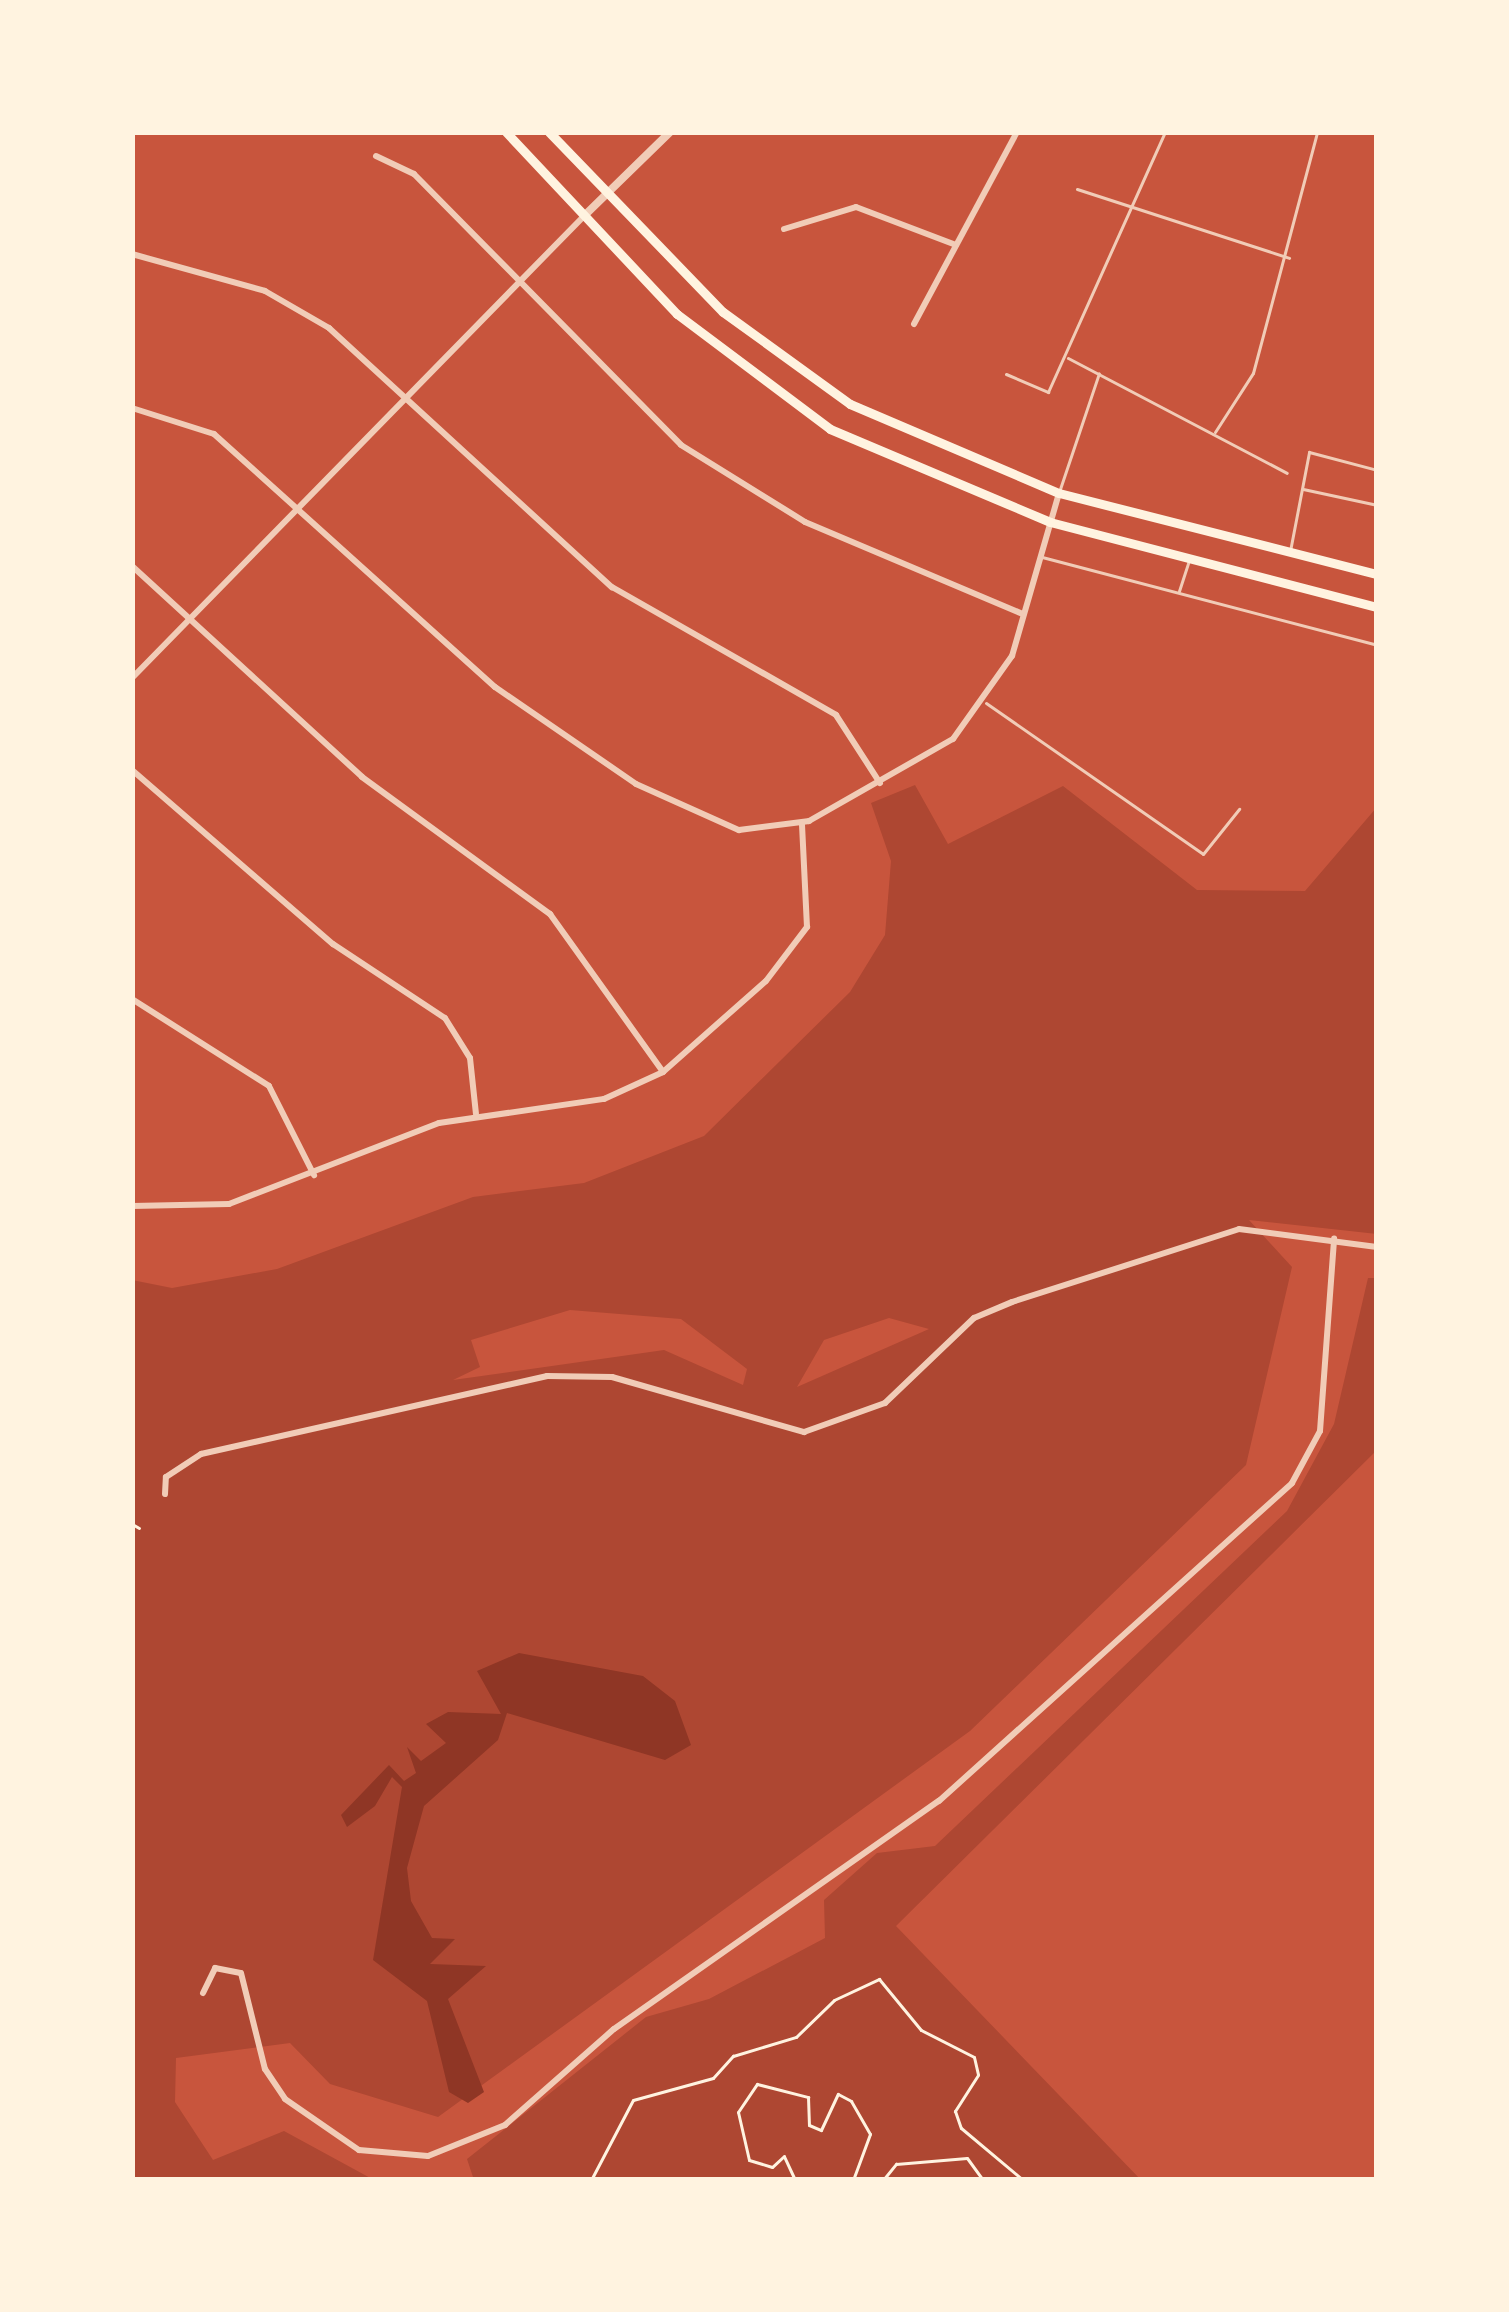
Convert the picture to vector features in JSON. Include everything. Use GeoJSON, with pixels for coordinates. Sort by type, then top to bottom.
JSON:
{"type":"FeatureCollection","features":[{"type":"Feature","properties":{"kind":"main road"},"geometry":{"type":"LineString","coordinates":[[506,132],[676,314],[774,393],[897,466],[1050,522],[1377,607]]}},
{"type":"Feature","properties":{"kind":"main road"},"geometry":{"type":"LineString","coordinates":[[549,132],[607,194],[795,369],[938,447],[1059,493],[1377,574]]}},
{"type":"Feature","properties":{"kind":"street"},"geometry":{"type":"LineString","coordinates":[[132,678],[399,395],[670,132]]}},
{"type":"Feature","properties":{"kind":"street"},"geometry":{"type":"LineString","coordinates":[[914,324],[1017,132]]}},
{"type":"Feature","properties":{"kind":"street"},"geometry":{"type":"LineString","coordinates":[[376,156],[414,174],[626,397],[741,488],[1023,614]]}},
{"type":"Feature","properties":{"kind":"street"},"geometry":{"type":"LineString","coordinates":[[784,229],[856,207],[956,245]]}},
{"type":"Feature","properties":{"kind":"street"},"geometry":{"type":"LineString","coordinates":[[132,254],[301,310],[611,587],[836,715],[880,783]]}},
{"type":"Feature","properties":{"kind":"street"},"geometry":{"type":"LineString","coordinates":[[132,408],[214,434],[495,687],[636,784],[739,830],[802,823],[953,739],[986,703],[1023,614],[1059,493]]}},
{"type":"Feature","properties":{"kind":"street"},"geometry":{"type":"LineString","coordinates":[[132,566],[189,613],[362,777],[550,914],[663,1072]]}},
{"type":"Feature","properties":{"kind":"street"},"geometry":{"type":"LineString","coordinates":[[132,770],[333,944],[445,1018],[470,1058],[476,1114]]}},
{"type":"Feature","properties":{"kind":"street"},"geometry":{"type":"LineString","coordinates":[[132,1206],[229,1204],[476,1114],[604,1099],[663,1072],[766,981],[807,927],[802,823]]}},
{"type":"Feature","properties":{"kind":"street"},"geometry":{"type":"LineString","coordinates":[[132,1000],[269,1086],[314,1175]]}},
{"type":"Feature","properties":{"kind":"street"},"geometry":{"type":"LineString","coordinates":[[165,1494],[166,1477],[201,1454],[524,1378],[612,1377],[804,1432],[850,1422],[974,1318],[1012,1302],[1239,1229],[1377,1247]]}},
{"type":"Feature","properties":{"kind":"street"},"geometry":{"type":"LineString","coordinates":[[203,1993],[215,1968],[241,1972],[261,2056],[284,2099],[359,2150],[428,2156],[505,2125],[614,2029],[939,1802],[1292,1483],[1320,1432],[1334,1239]]}},
{"type":"Feature","properties":{"kind":"lane"},"geometry":{"type":"LineString","coordinates":[[1006,374],[1048,392],[1165,132]]}},
{"type":"Feature","properties":{"kind":"lane"},"geometry":{"type":"LineString","coordinates":[[1215,432],[1253,373],[1291,259],[1317,132]]}},
{"type":"Feature","properties":{"kind":"lane"},"geometry":{"type":"LineString","coordinates":[[1077,189],[1132,212],[1291,259]]}},
{"type":"Feature","properties":{"kind":"lane"},"geometry":{"type":"LineString","coordinates":[[1066,358],[1287,473]]}},
{"type":"Feature","properties":{"kind":"lane"},"geometry":{"type":"LineString","coordinates":[[1059,493],[1100,372]]}},
{"type":"Feature","properties":{"kind":"lane"},"geometry":{"type":"LineString","coordinates":[[1290,552],[1310,452],[1377,470]]}},
{"type":"Feature","properties":{"kind":"lane"},"geometry":{"type":"LineString","coordinates":[[1301,488],[1377,505]]}},
{"type":"Feature","properties":{"kind":"lane"},"geometry":{"type":"LineString","coordinates":[[1038,556],[1377,645]]}},
{"type":"Feature","properties":{"kind":"lane"},"geometry":{"type":"LineString","coordinates":[[1178,592],[1189,558]]}},
{"type":"Feature","properties":{"kind":"lane"},"geometry":{"type":"LineString","coordinates":[[986,703],[1203,854],[1239,809]]}},
{"type":"Feature","properties":{"kind":"path"},"geometry":{"type":"LineString","coordinates":[[132,1524],[139,1528]]}},
{"type":"Feature","properties":{"kind":"path"},"geometry":{"type":"LineString","coordinates":[[591,2180],[633,2100],[712,2078],[733,2056],[796,2037],[834,2000],[879,1979],[921,2030],[974,2057],[978,2075],[955,2111],[961,2128],[1023,2180]]}},
{"type":"Feature","properties":{"kind":"path"},"geometry":{"type":"LineString","coordinates":[[795,2180],[784,2156],[772,2167],[749,2160],[739,2112],[757,2084],[808,2097],[809,2125],[821,2130],[838,2094],[851,2101],[870,2134],[853,2180]]}},
{"type":"Feature","properties":{"kind":"path"},"geometry":{"type":"LineString","coordinates":[[883,2180],[896,2164],[967,2158],[983,2180]]}},
{"type":"Feature","properties":{"kind":"shaded area"},"geometry":{"type":"Polygon","coordinates":[[[915,785],[948,844],[1063,786],[1197,890],[1305,891],[1377,807],[1377,1234],[1249,1220],[1292,1267],[1246,1465],[970,1731],[438,2117],[330,2084],[290,2043],[176,2058],[175,2102],[213,2160],[284,2131],[374,2180],[132,2180],[132,1280],[172,1288],[277,1269],[473,1197],[584,1183],[704,1136],[850,992],[885,935],[891,861],[871,803],[915,785]],[[570,1310],[471,1340],[480,1367],[453,1380],[664,1350],[743,1385],[747,1369],[681,1319],[570,1310]],[[889,1318],[824,1340],[797,1387],[929,1329],[889,1318]]]}},
{"type":"Feature","properties":{"kind":"shaded area"},"geometry":{"type":"Polygon","coordinates":[[[1368,1278],[1377,1278],[1377,1450],[896,1926],[1141,2180],[474,2180],[467,2159],[646,2017],[709,1999],[825,1938],[824,1900],[877,1853],[935,1846],[1287,1511],[1334,1424],[1368,1278]]]}},
{"type":"Feature","properties":{"kind":"shaded area"},"geometry":{"type":"Polygon","coordinates":[[[519,1653],[643,1676],[675,1701],[691,1745],[665,1760],[507,1713],[498,1740],[424,1806],[407,1868],[411,1901],[432,1938],[455,1939],[430,1964],[486,1966],[448,1999],[484,2092],[468,2103],[449,2092],[427,2001],[373,1960],[402,1787],[392,1777],[375,1806],[347,1827],[341,1815],[389,1765],[404,1781],[416,1773],[407,1747],[421,1761],[446,1743],[426,1724],[448,1712],[501,1714],[477,1671],[519,1653]]]}}]}
